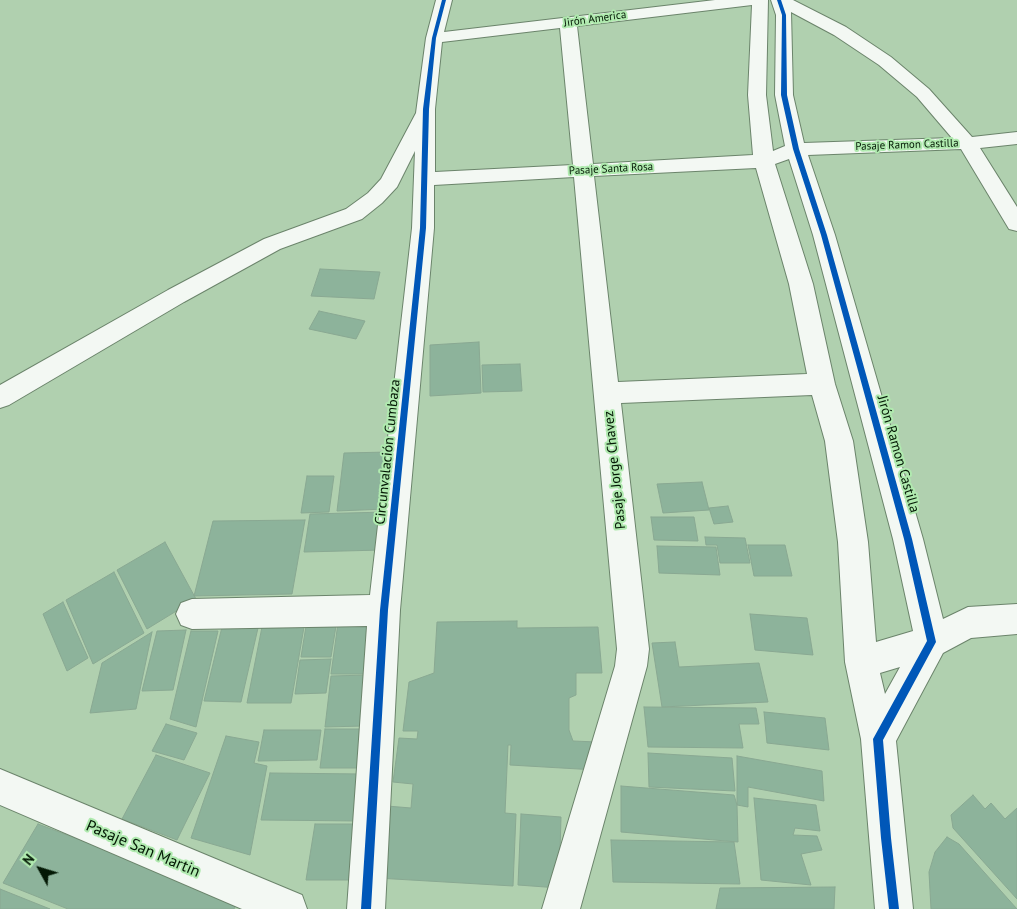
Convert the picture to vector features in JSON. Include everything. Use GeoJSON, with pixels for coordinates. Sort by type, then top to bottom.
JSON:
{"type":"FeatureCollection","features":[{"type":"Feature","properties":{"kind":"street","name":"Circunvalación Cumbaza"},"geometry":{"type":"LineString","coordinates":[[366,909],[384,610],[423,228],[426,109],[434,38],[444,0]]}},
{"type":"Feature","properties":{"kind":"street","name":"Jirón America"},"geometry":{"type":"LineString","coordinates":[[434,38],[756,0]]}},
{"type":"Feature","properties":{"kind":"street"},"geometry":{"type":"LineString","coordinates":[[760,0],[757,95],[764,161],[801,284],[822,384],[839,441],[849,515],[861,662],[878,739],[894,909]]}},
{"type":"Feature","properties":{"kind":"street","name":"Jirón Ramon Castilla"},"geometry":{"type":"LineString","coordinates":[[780,0],[840,31],[885,61],[923,93],[967,143],[1017,224]]}},
{"type":"Feature","properties":{"kind":"street","name":"Jirón Ramon Castilla"},"geometry":{"type":"LineString","coordinates":[[780,0],[784,15],[784,95],[796,149],[824,235],[904,522],[932,642]]}},
{"type":"Feature","properties":{"kind":"street","name":"Pasaje Jorge Chavez"},"geometry":{"type":"LineString","coordinates":[[561,909],[631,666],[633,649],[568,23]]}},
{"type":"Feature","properties":{"kind":"street"},"geometry":{"type":"LineString","coordinates":[[0,398],[176,296],[272,244],[354,214],[375,198],[390,182],[426,109]]}},
{"type":"Feature","properties":{"kind":"street","name":"Pasaje Ramon Castilla"},"geometry":{"type":"LineString","coordinates":[[796,149],[967,143],[1017,138]]}},
{"type":"Feature","properties":{"kind":"street","name":"Pasaje Santa Rosa"},"geometry":{"type":"LineString","coordinates":[[424,179],[764,161],[796,149]]}},
{"type":"Feature","properties":{"kind":"street"},"geometry":{"type":"LineString","coordinates":[[607,393],[822,384]]}},
{"type":"Feature","properties":{"kind":"street"},"geometry":{"type":"LineString","coordinates":[[192,614],[384,610]]}},
{"type":"Feature","properties":{"kind":"street"},"geometry":{"type":"LineString","coordinates":[[861,662],[932,642],[968,623],[1017,619]]}},
{"type":"Feature","properties":{"kind":"street"},"geometry":{"type":"LineString","coordinates":[[878,739],[932,642]]}},
{"type":"Feature","properties":{"kind":"street","name":"Pasaje San Martin"},"geometry":{"type":"LineString","coordinates":[[4,795],[265,905]]}},
{"type":"Feature","properties":{"kind":"building"},"geometry":{"type":"Polygon","coordinates":[[[320,269],[380,272],[374,299],[311,296],[320,269]]]}},
{"type":"Feature","properties":{"kind":"building"},"geometry":{"type":"Polygon","coordinates":[[[319,311],[365,321],[356,339],[309,329],[319,311]]]}},
{"type":"Feature","properties":{"kind":"building"},"geometry":{"type":"Polygon","coordinates":[[[479,342],[481,393],[430,396],[430,345],[479,342]]]}},
{"type":"Feature","properties":{"kind":"building"},"geometry":{"type":"Polygon","coordinates":[[[520,364],[522,391],[483,392],[482,365],[520,364]]]}},
{"type":"Feature","properties":{"kind":"building"},"geometry":{"type":"Polygon","coordinates":[[[389,452],[385,509],[337,511],[344,453],[389,452]]]}},
{"type":"Feature","properties":{"kind":"building"},"geometry":{"type":"Polygon","coordinates":[[[307,476],[334,476],[329,512],[301,513],[307,476]]]}},
{"type":"Feature","properties":{"kind":"building"},"geometry":{"type":"Polygon","coordinates":[[[702,482],[709,510],[663,513],[657,484],[702,482]]]}},
{"type":"Feature","properties":{"kind":"building"},"geometry":{"type":"Polygon","coordinates":[[[728,506],[733,522],[714,524],[709,508],[728,506]]]}},
{"type":"Feature","properties":{"kind":"building"},"geometry":{"type":"Polygon","coordinates":[[[386,512],[382,550],[304,552],[310,514],[386,512]]]}},
{"type":"Feature","properties":{"kind":"building"},"geometry":{"type":"Polygon","coordinates":[[[651,517],[694,517],[698,541],[654,540],[651,517]]]}},
{"type":"Feature","properties":{"kind":"building"},"geometry":{"type":"Polygon","coordinates":[[[305,520],[292,594],[194,596],[213,521],[305,520]]]}},
{"type":"Feature","properties":{"kind":"building"},"geometry":{"type":"Polygon","coordinates":[[[705,537],[745,538],[750,563],[720,563],[717,545],[706,545],[705,537]]]}},
{"type":"Feature","properties":{"kind":"building"},"geometry":{"type":"Polygon","coordinates":[[[165,542],[196,599],[147,629],[117,570],[165,542]]]}},
{"type":"Feature","properties":{"kind":"building"},"geometry":{"type":"Polygon","coordinates":[[[748,545],[785,545],[792,576],[754,576],[748,545]]]}},
{"type":"Feature","properties":{"kind":"building"},"geometry":{"type":"Polygon","coordinates":[[[657,546],[716,547],[720,575],[659,573],[657,546]]]}},
{"type":"Feature","properties":{"kind":"building"},"geometry":{"type":"Polygon","coordinates":[[[114,572],[144,633],[93,664],[66,600],[114,572]]]}},
{"type":"Feature","properties":{"kind":"building"},"geometry":{"type":"Polygon","coordinates":[[[63,602],[88,658],[67,671],[43,614],[63,602]]]}},
{"type":"Feature","properties":{"kind":"building"},"geometry":{"type":"Polygon","coordinates":[[[750,614],[807,618],[813,655],[755,650],[750,614]]]}},
{"type":"Feature","properties":{"kind":"building"},"geometry":{"type":"Polygon","coordinates":[[[517,621],[517,628],[598,627],[602,673],[576,673],[576,695],[569,698],[569,730],[573,741],[597,742],[596,770],[510,765],[511,745],[508,745],[505,813],[516,814],[513,886],[377,878],[387,806],[411,808],[413,784],[393,782],[399,738],[417,739],[418,731],[403,731],[409,682],[434,673],[437,622],[517,621]]]}},
{"type":"Feature","properties":{"kind":"building"},"geometry":{"type":"Polygon","coordinates":[[[374,622],[369,674],[331,674],[338,623],[374,622]]]}},
{"type":"Feature","properties":{"kind":"building"},"geometry":{"type":"Polygon","coordinates":[[[306,626],[336,626],[331,657],[301,657],[306,626]]]}},
{"type":"Feature","properties":{"kind":"building"},"geometry":{"type":"Polygon","coordinates":[[[222,627],[258,628],[241,702],[204,701],[222,627]]]}},
{"type":"Feature","properties":{"kind":"building"},"geometry":{"type":"Polygon","coordinates":[[[262,627],[304,627],[291,703],[247,703],[262,627]]]}},
{"type":"Feature","properties":{"kind":"building"},"geometry":{"type":"Polygon","coordinates":[[[186,630],[173,690],[142,691],[157,631],[186,630]]]}},
{"type":"Feature","properties":{"kind":"building"},"geometry":{"type":"Polygon","coordinates":[[[191,631],[218,631],[196,727],[170,719],[191,631]]]}},
{"type":"Feature","properties":{"kind":"building"},"geometry":{"type":"Polygon","coordinates":[[[152,632],[136,709],[90,713],[102,663],[152,632]]]}},
{"type":"Feature","properties":{"kind":"building"},"geometry":{"type":"Polygon","coordinates":[[[675,642],[679,667],[759,663],[768,702],[662,707],[652,643],[675,642]]]}},
{"type":"Feature","properties":{"kind":"building"},"geometry":{"type":"Polygon","coordinates":[[[331,659],[326,693],[295,694],[300,660],[331,659]]]}},
{"type":"Feature","properties":{"kind":"building"},"geometry":{"type":"Polygon","coordinates":[[[368,675],[364,726],[325,727],[331,676],[368,675]]]}},
{"type":"Feature","properties":{"kind":"building"},"geometry":{"type":"Polygon","coordinates":[[[644,707],[756,708],[759,724],[739,724],[743,748],[648,747],[644,707]]]}},
{"type":"Feature","properties":{"kind":"building"},"geometry":{"type":"Polygon","coordinates":[[[764,712],[825,718],[829,750],[767,743],[764,712]]]}},
{"type":"Feature","properties":{"kind":"building"},"geometry":{"type":"Polygon","coordinates":[[[166,724],[197,733],[184,760],[152,751],[166,724]]]}},
{"type":"Feature","properties":{"kind":"building"},"geometry":{"type":"Polygon","coordinates":[[[325,729],[365,729],[360,768],[320,768],[325,729]]]}},
{"type":"Feature","properties":{"kind":"building"},"geometry":{"type":"Polygon","coordinates":[[[264,730],[321,730],[317,760],[258,761],[264,730]]]}},
{"type":"Feature","properties":{"kind":"building"},"geometry":{"type":"Polygon","coordinates":[[[226,736],[259,742],[254,763],[267,766],[250,855],[191,838],[226,736]]]}},
{"type":"Feature","properties":{"kind":"building"},"geometry":{"type":"Polygon","coordinates":[[[648,753],[732,758],[735,791],[649,787],[648,753]]]}},
{"type":"Feature","properties":{"kind":"building"},"geometry":{"type":"Polygon","coordinates":[[[156,755],[210,773],[177,840],[122,819],[156,755]]]}},
{"type":"Feature","properties":{"kind":"building"},"geometry":{"type":"Polygon","coordinates":[[[737,756],[822,771],[824,801],[748,787],[748,807],[737,805],[737,756]]]}},
{"type":"Feature","properties":{"kind":"building"},"geometry":{"type":"Polygon","coordinates":[[[270,773],[363,774],[358,821],[261,820],[270,773]]]}},
{"type":"Feature","properties":{"kind":"building"},"geometry":{"type":"Polygon","coordinates":[[[621,786],[734,795],[737,805],[738,842],[621,832],[621,786]]]}},
{"type":"Feature","properties":{"kind":"building"},"geometry":{"type":"Polygon","coordinates":[[[973,795],[985,809],[991,803],[1005,819],[1017,808],[1017,899],[953,828],[951,815],[973,795]]]}},
{"type":"Feature","properties":{"kind":"building"},"geometry":{"type":"Polygon","coordinates":[[[754,798],[816,805],[820,831],[795,828],[793,835],[817,836],[822,850],[801,854],[811,885],[761,880],[754,798]]]}},
{"type":"Feature","properties":{"kind":"building"},"geometry":{"type":"Polygon","coordinates":[[[521,814],[561,817],[559,888],[518,885],[521,814]]]}},
{"type":"Feature","properties":{"kind":"building"},"geometry":{"type":"Polygon","coordinates":[[[38,824],[238,900],[234,909],[68,909],[3,883],[38,824]]]}},
{"type":"Feature","properties":{"kind":"building"},"geometry":{"type":"Polygon","coordinates":[[[315,824],[355,824],[349,880],[306,880],[315,824]]]}},
{"type":"Feature","properties":{"kind":"building"},"geometry":{"type":"Polygon","coordinates":[[[947,837],[959,844],[1017,909],[931,909],[929,872],[935,852],[947,837]]]}},
{"type":"Feature","properties":{"kind":"building"},"geometry":{"type":"Polygon","coordinates":[[[611,840],[734,842],[740,884],[613,882],[611,840]]]}},
{"type":"Feature","properties":{"kind":"building"},"geometry":{"type":"Polygon","coordinates":[[[835,887],[834,909],[716,909],[720,888],[835,887]]]}},
{"type":"Feature","properties":{"kind":"building"},"geometry":{"type":"Polygon","coordinates":[[[0,889],[50,909],[0,909],[0,889]]]}},
{"type":"Feature","properties":{"kind":"cycle path"},"geometry":{"type":"LineString","coordinates":[[366,909],[384,610],[423,228],[426,109],[434,38],[444,0]]}},
{"type":"Feature","properties":{"kind":"cycle path"},"geometry":{"type":"LineString","coordinates":[[779,0],[784,15],[784,95],[796,149],[824,235],[908,539],[932,642],[878,739],[894,909]]}}]}
